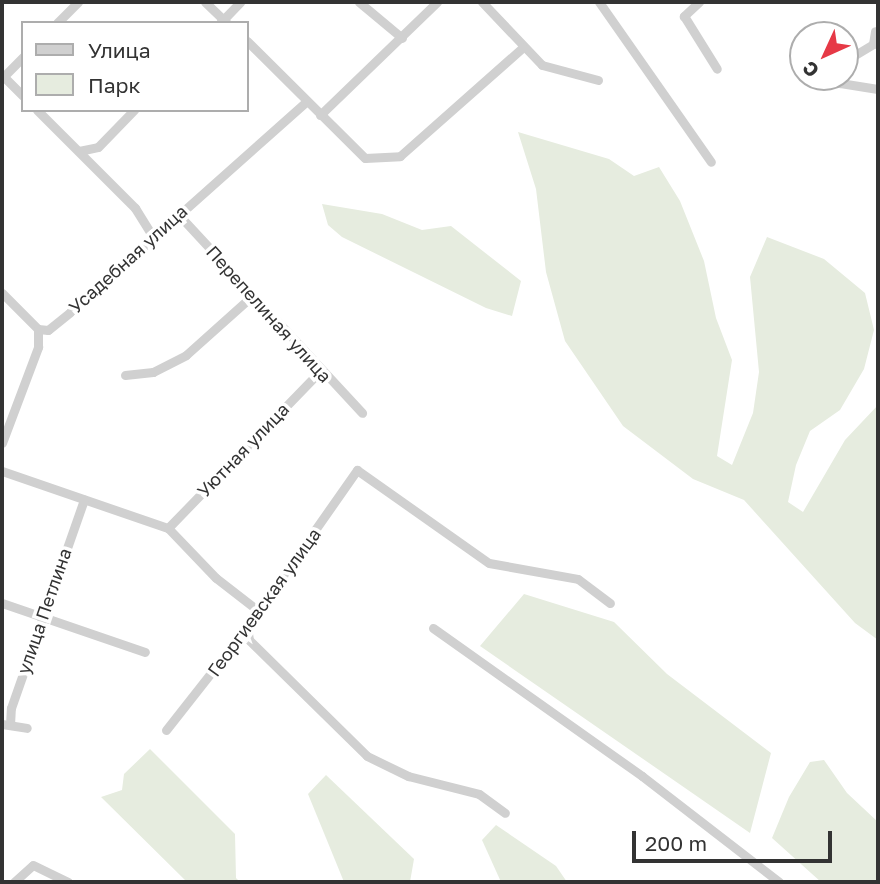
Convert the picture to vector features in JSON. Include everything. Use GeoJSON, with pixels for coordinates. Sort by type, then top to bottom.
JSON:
{"type":"FeatureCollection","features":[{"type":"Feature","properties":{"kind":"street"},"geometry":{"type":"LineString","coordinates":[[59,21],[78,2]]}},
{"type":"Feature","properties":{"kind":"street"},"geometry":{"type":"LineString","coordinates":[[205,2],[222,21]]}},
{"type":"Feature","properties":{"kind":"street"},"geometry":{"type":"LineString","coordinates":[[224,21],[240,2]]}},
{"type":"Feature","properties":{"kind":"street"},"geometry":{"type":"LineString","coordinates":[[359,2],[402,38]]}},
{"type":"Feature","properties":{"kind":"street"},"geometry":{"type":"LineString","coordinates":[[320,115],[437,2]]}},
{"type":"Feature","properties":{"kind":"street"},"geometry":{"type":"LineString","coordinates":[[482,2],[542,65],[598,80]]}},
{"type":"Feature","properties":{"kind":"street"},"geometry":{"type":"LineString","coordinates":[[599,2],[711,162]]}},
{"type":"Feature","properties":{"kind":"street"},"geometry":{"type":"LineString","coordinates":[[699,2],[684,16],[716,69]]}},
{"type":"Feature","properties":{"kind":"street"},"geometry":{"type":"LineString","coordinates":[[859,52],[873,44],[875,31]]}},
{"type":"Feature","properties":{"kind":"street"},"geometry":{"type":"LineString","coordinates":[[248,42],[365,158],[400,156],[523,47]]}},
{"type":"Feature","properties":{"kind":"street"},"geometry":{"type":"LineString","coordinates":[[21,59],[2,77],[21,94]]}},
{"type":"Feature","properties":{"kind":"street"},"geometry":{"type":"LineString","coordinates":[[859,86],[878,89]]}},
{"type":"Feature","properties":{"kind":"street","name":"Усадебная улица"},"geometry":{"type":"LineString","coordinates":[[38,329],[48,330],[306,102]]}},
{"type":"Feature","properties":{"kind":"street"},"geometry":{"type":"LineString","coordinates":[[39,112],[135,208],[154,238]]}},
{"type":"Feature","properties":{"kind":"street"},"geometry":{"type":"LineString","coordinates":[[79,152],[98,148],[132,112]]}},
{"type":"Feature","properties":{"kind":"street","name":"Перепелиная улица"},"geometry":{"type":"LineString","coordinates":[[178,214],[319,372],[362,412]]}},
{"type":"Feature","properties":{"kind":"street"},"geometry":{"type":"LineString","coordinates":[[2,293],[38,329],[38,347],[2,443]]}},
{"type":"Feature","properties":{"kind":"street"},"geometry":{"type":"LineString","coordinates":[[125,375],[153,372],[187,355],[252,296]]}},
{"type":"Feature","properties":{"kind":"street","name":"Уютная улица"},"geometry":{"type":"LineString","coordinates":[[168,528],[319,372]]}},
{"type":"Feature","properties":{"kind":"street","name":"Георгиевская улица"},"geometry":{"type":"LineString","coordinates":[[166,730],[247,627],[256,609],[357,470],[489,563],[578,579],[610,603]]}},
{"type":"Feature","properties":{"kind":"street"},"geometry":{"type":"LineString","coordinates":[[2,471],[168,528],[216,578],[256,609]]}},
{"type":"Feature","properties":{"kind":"street","name":"улица Петлина"},"geometry":{"type":"LineString","coordinates":[[6,725],[84,499]]}},
{"type":"Feature","properties":{"kind":"street"},"geometry":{"type":"LineString","coordinates":[[2,603],[145,652]]}},
{"type":"Feature","properties":{"kind":"street"},"geometry":{"type":"LineString","coordinates":[[247,627],[249,639],[367,756],[408,776],[479,794],[505,813]]}},
{"type":"Feature","properties":{"kind":"street"},"geometry":{"type":"LineString","coordinates":[[433,628],[642,776],[779,882]]}},
{"type":"Feature","properties":{"kind":"street"},"geometry":{"type":"LineString","coordinates":[[6,725],[27,728]]}},
{"type":"Feature","properties":{"kind":"street"},"geometry":{"type":"LineString","coordinates":[[14,882],[33,865],[68,882]]}},
{"type":"Feature","properties":{"kind":"green space"},"geometry":{"type":"Polygon","coordinates":[[[518,132],[609,159],[634,176],[659,167],[680,201],[704,261],[716,318],[732,360],[717,456],[732,465],[753,413],[759,372],[750,277],[767,237],[824,259],[865,293],[874,330],[864,369],[840,410],[810,431],[796,465],[788,502],[803,512],[845,440],[878,405],[878,640],[855,623],[744,500],[693,479],[623,426],[565,341],[546,272],[536,189],[518,132]]]}},
{"type":"Feature","properties":{"kind":"green space"},"geometry":{"type":"Polygon","coordinates":[[[322,204],[382,214],[422,230],[451,226],[521,281],[512,316],[486,308],[342,237],[328,225],[322,204]]]}},
{"type":"Feature","properties":{"kind":"green space"},"geometry":{"type":"Polygon","coordinates":[[[524,594],[614,622],[667,674],[771,753],[750,833],[480,646],[524,594]]]}},
{"type":"Feature","properties":{"kind":"green space"},"geometry":{"type":"Polygon","coordinates":[[[150,749],[235,834],[236,878],[240,882],[187,882],[101,797],[122,790],[124,774],[150,749]]]}},
{"type":"Feature","properties":{"kind":"green space"},"geometry":{"type":"Polygon","coordinates":[[[824,760],[847,793],[878,822],[878,882],[821,882],[772,838],[789,797],[810,762],[824,760]]]}},
{"type":"Feature","properties":{"kind":"green space"},"geometry":{"type":"Polygon","coordinates":[[[326,775],[414,859],[410,882],[344,882],[308,794],[326,775]]]}},
{"type":"Feature","properties":{"kind":"green space"},"geometry":{"type":"Polygon","coordinates":[[[496,825],[556,866],[567,882],[501,882],[482,840],[496,825]]]}}]}
